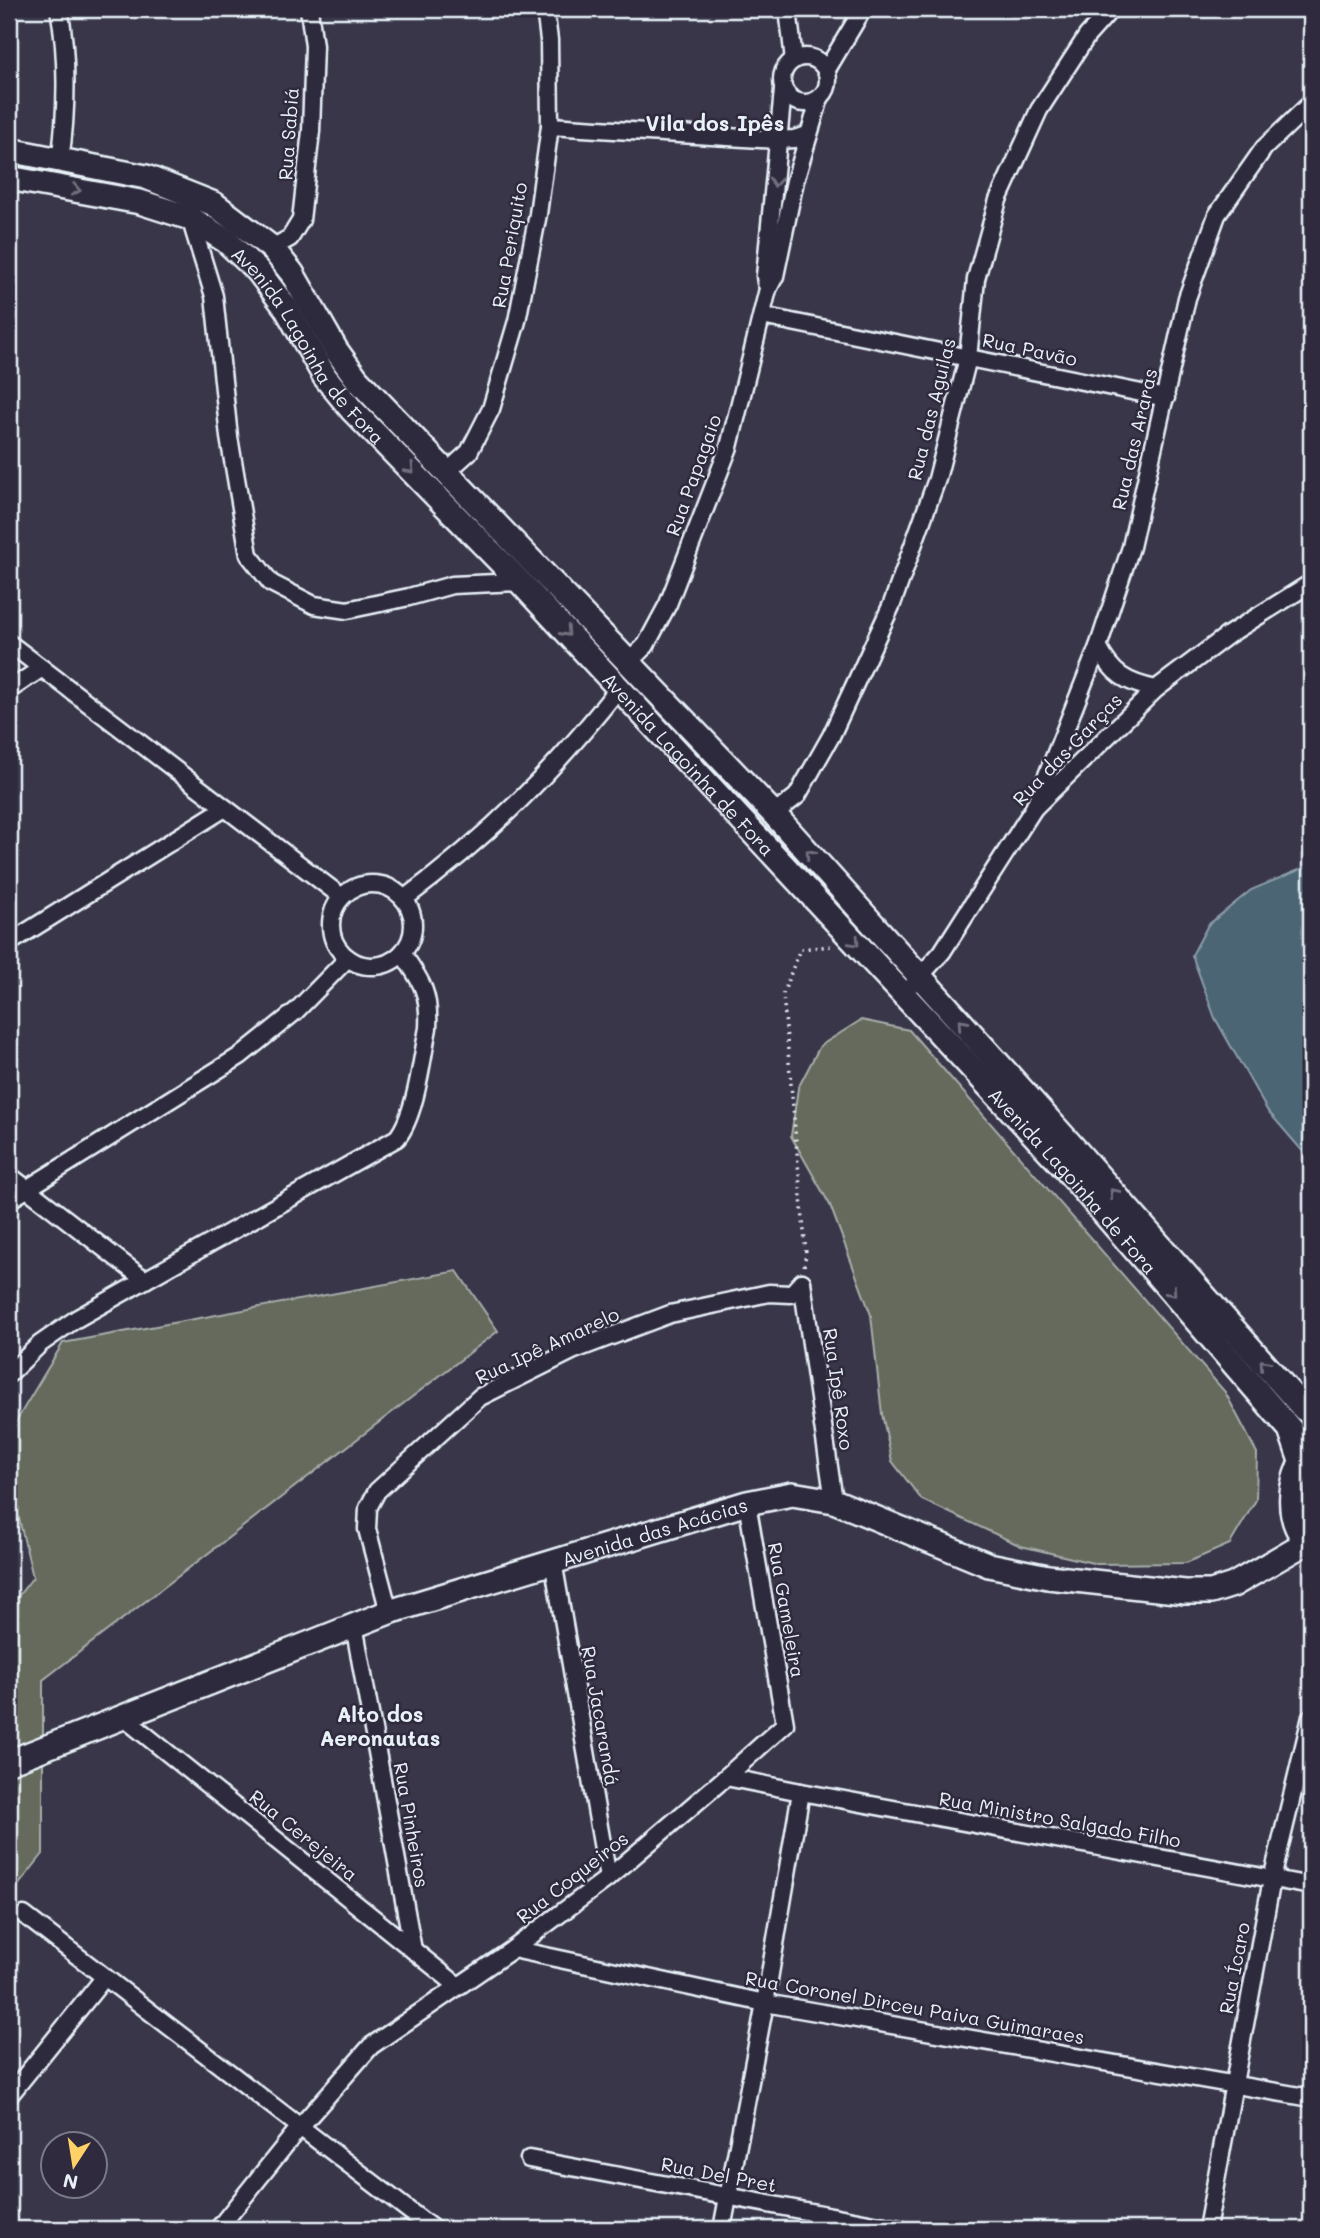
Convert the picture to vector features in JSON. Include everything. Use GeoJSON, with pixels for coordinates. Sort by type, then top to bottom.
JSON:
{"type":"FeatureCollection","features":[{"type":"Feature","properties":{"kind":"main road","name":"Avenida Lagoinha de Fora"},"geometry":{"type":"LineString","coordinates":[[9,150],[146,177],[214,204],[272,248],[292,273],[335,350],[357,379],[774,814],[1304,1409],[1311,1412]]}},
{"type":"Feature","properties":{"kind":"main road","name":"Avenida Lagoinha de Fora"},"geometry":{"type":"LineString","coordinates":[[9,178],[140,202],[190,218],[226,241],[258,271],[286,308],[325,377],[352,410],[520,582],[1063,1166],[1290,1429],[1306,1454]]}},
{"type":"Feature","properties":{"kind":"main road"},"geometry":{"type":"LineString","coordinates":[[1306,1454],[1293,1481],[1291,1502],[1296,1523],[1309,1544]]}},
{"type":"Feature","properties":{"kind":"main road","name":"Avenida das Acácias"},"geometry":{"type":"LineString","coordinates":[[9,1762],[389,1612],[747,1503],[792,1493],[834,1501],[989,1565],[1048,1577],[1185,1592],[1211,1592],[1233,1585],[1309,1544]]}},
{"type":"Feature","properties":{"kind":"street"},"geometry":{"type":"LineString","coordinates":[[59,9],[63,28],[65,127],[61,160]]}},
{"type":"Feature","properties":{"kind":"street","name":"Rua Sabiá"},"geometry":{"type":"LineString","coordinates":[[272,248],[290,238],[301,220],[312,131],[314,46],[309,9]]}},
{"type":"Feature","properties":{"kind":"street","name":"Rua Periquito"},"geometry":{"type":"LineString","coordinates":[[447,471],[469,452],[491,409],[517,321],[538,214],[550,126],[550,40],[545,9]]}},
{"type":"Feature","properties":{"kind":"street"},"geometry":{"type":"LineString","coordinates":[[788,9],[794,60]]}},
{"type":"Feature","properties":{"kind":"street"},"geometry":{"type":"LineString","coordinates":[[826,71],[863,9]]}},
{"type":"Feature","properties":{"kind":"street","name":"Rua das Aguilas"},"geometry":{"type":"LineString","coordinates":[[774,814],[797,796],[831,736],[892,604],[937,479],[968,358],[976,279],[998,200],[1039,110],[1087,36],[1111,9]]}},
{"type":"Feature","properties":{"kind":"street"},"geometry":{"type":"LineString","coordinates":[[810,58],[826,71],[828,85],[820,98],[805,104],[789,97],[783,90],[783,73],[794,60],[810,58]]}},
{"type":"Feature","properties":{"kind":"street","name":"Rua Papagaio"},"geometry":{"type":"LineString","coordinates":[[768,289],[765,276],[783,90]]}},
{"type":"Feature","properties":{"kind":"street","name":"Rua Papagaio"},"geometry":{"type":"LineString","coordinates":[[629,662],[646,645],[668,604],[729,447],[768,289],[775,276],[795,181],[820,98]]}},
{"type":"Feature","properties":{"kind":"street","name":"Rua das Araras"},"geometry":{"type":"LineString","coordinates":[[1034,808],[1098,647],[1131,547],[1187,299],[1217,215],[1264,148],[1311,103]]}},
{"type":"Feature","properties":{"kind":"street"},"geometry":{"type":"LineString","coordinates":[[550,126],[777,141],[808,135]]}},
{"type":"Feature","properties":{"kind":"street"},"geometry":{"type":"LineString","coordinates":[[190,218],[214,296],[229,437],[249,555],[271,583],[314,605],[347,610],[452,585],[520,582]]}},
{"type":"Feature","properties":{"kind":"street","name":"Rua Pavão"},"geometry":{"type":"LineString","coordinates":[[762,316],[1166,398]]}},
{"type":"Feature","properties":{"kind":"street","name":"Rua das Garças"},"geometry":{"type":"LineString","coordinates":[[902,992],[921,978],[942,952],[1034,808],[1156,689],[1228,635],[1311,583]]}},
{"type":"Feature","properties":{"kind":"street"},"geometry":{"type":"LineString","coordinates":[[9,643],[342,897]]}},
{"type":"Feature","properties":{"kind":"street"},"geometry":{"type":"LineString","coordinates":[[1098,647],[1107,664],[1120,677],[1137,685],[1156,689]]}},
{"type":"Feature","properties":{"kind":"street"},"geometry":{"type":"LineString","coordinates":[[9,690],[43,668]]}},
{"type":"Feature","properties":{"kind":"street"},"geometry":{"type":"LineString","coordinates":[[404,899],[461,855],[515,807],[560,760],[618,689]]}},
{"type":"Feature","properties":{"kind":"street"},"geometry":{"type":"LineString","coordinates":[[9,943],[225,808]]}},
{"type":"Feature","properties":{"kind":"street"},"geometry":{"type":"LineString","coordinates":[[378,884],[397,892],[404,899],[413,916],[412,936],[402,953],[386,964],[366,965],[348,958],[335,943],[331,924],[333,914],[342,897],[359,886],[378,884]]}},
{"type":"Feature","properties":{"kind":"street"},"geometry":{"type":"LineString","coordinates":[[9,1374],[58,1330],[390,1144],[403,1131],[409,1115],[429,1016],[422,983],[402,953]]}},
{"type":"Feature","properties":{"kind":"street"},"geometry":{"type":"LineString","coordinates":[[9,1200],[240,1056],[296,1011],[348,958]]}},
{"type":"Feature","properties":{"kind":"street"},"geometry":{"type":"LineString","coordinates":[[9,1175],[145,1280]]}},
{"type":"Feature","properties":{"kind":"street","name":"Rua Ipê Roxo"},"geometry":{"type":"LineString","coordinates":[[803,1282],[834,1501]]}},
{"type":"Feature","properties":{"kind":"street","name":"Rua Ipê Amarelo"},"geometry":{"type":"LineString","coordinates":[[389,1612],[367,1529],[368,1508],[377,1491],[480,1397],[572,1352],[670,1314],[769,1293],[791,1294],[803,1282]]}},
{"type":"Feature","properties":{"kind":"street","name":"Rua Gameleira"},"geometry":{"type":"LineString","coordinates":[[747,1503],[785,1724]]}},
{"type":"Feature","properties":{"kind":"street","name":"Rua Jacarandá"},"geometry":{"type":"LineString","coordinates":[[553,1561],[608,1878]]}},
{"type":"Feature","properties":{"kind":"street","name":"Rua Pinheiros"},"geometry":{"type":"LineString","coordinates":[[354,1625],[413,1950]]}},
{"type":"Feature","properties":{"kind":"street","name":"Rua Cerejeira"},"geometry":{"type":"LineString","coordinates":[[123,1717],[458,1986]]}},
{"type":"Feature","properties":{"kind":"street","name":"Rua Ícaro"},"geometry":{"type":"LineString","coordinates":[[1207,2229],[1272,1879],[1311,1717]]}},
{"type":"Feature","properties":{"kind":"street","name":"Rua Coqueiros"},"geometry":{"type":"LineString","coordinates":[[218,2229],[299,2128],[371,2046],[513,1949],[608,1878],[785,1724]]}},
{"type":"Feature","properties":{"kind":"street","name":"Rua Ministro Salgado Filho"},"geometry":{"type":"LineString","coordinates":[[726,1777],[1311,1886]]}},
{"type":"Feature","properties":{"kind":"street"},"geometry":{"type":"LineString","coordinates":[[722,2229],[765,2003],[801,1792]]}},
{"type":"Feature","properties":{"kind":"street"},"geometry":{"type":"LineString","coordinates":[[24,1915],[432,2229]]}},
{"type":"Feature","properties":{"kind":"street","name":"Rua Coronel Dirceu Paiva Guimaraes"},"geometry":{"type":"LineString","coordinates":[[513,1949],[765,2003],[1311,2098]]}},
{"type":"Feature","properties":{"kind":"street"},"geometry":{"type":"LineString","coordinates":[[9,2096],[104,1978]]}},
{"type":"Feature","properties":{"kind":"street","name":"Rua Del Pret"},"geometry":{"type":"LineString","coordinates":[[529,2159],[901,2229]]}},
{"type":"Feature","properties":{"kind":"path"},"geometry":{"type":"LineString","coordinates":[[803,1282],[806,1254],[783,994],[800,950],[857,944]]}},
{"type":"Feature","properties":{"kind":"green space"},"geometry":{"type":"Polygon","coordinates":[[[861,1020],[909,1030],[1225,1392],[1257,1453],[1256,1500],[1230,1544],[1186,1563],[1097,1564],[1021,1546],[922,1500],[892,1461],[882,1414],[871,1315],[830,1205],[791,1136],[798,1088],[820,1046],[861,1020]]]}},
{"type":"Feature","properties":{"kind":"green space"},"geometry":{"type":"Polygon","coordinates":[[[457,1271],[498,1331],[43,1680],[43,1854],[9,1897],[9,1608],[33,1577],[9,1477],[9,1433],[63,1343],[457,1271]]]}},
{"type":"Feature","properties":{"kind":"water"},"geometry":{"type":"Polygon","coordinates":[[[1311,865],[1311,1161],[1267,1110],[1215,1018],[1192,955],[1208,925],[1251,890],[1311,865]]]}},
{"type":"Feature","properties":{"kind":"district","name":"Vila dos Ipês"},"geometry":{"type":"Point","coordinates":[715,122]}},
{"type":"Feature","properties":{"kind":"district","name":"Alto dos Aeronautas"},"geometry":{"type":"Point","coordinates":[380,1725]}}]}
